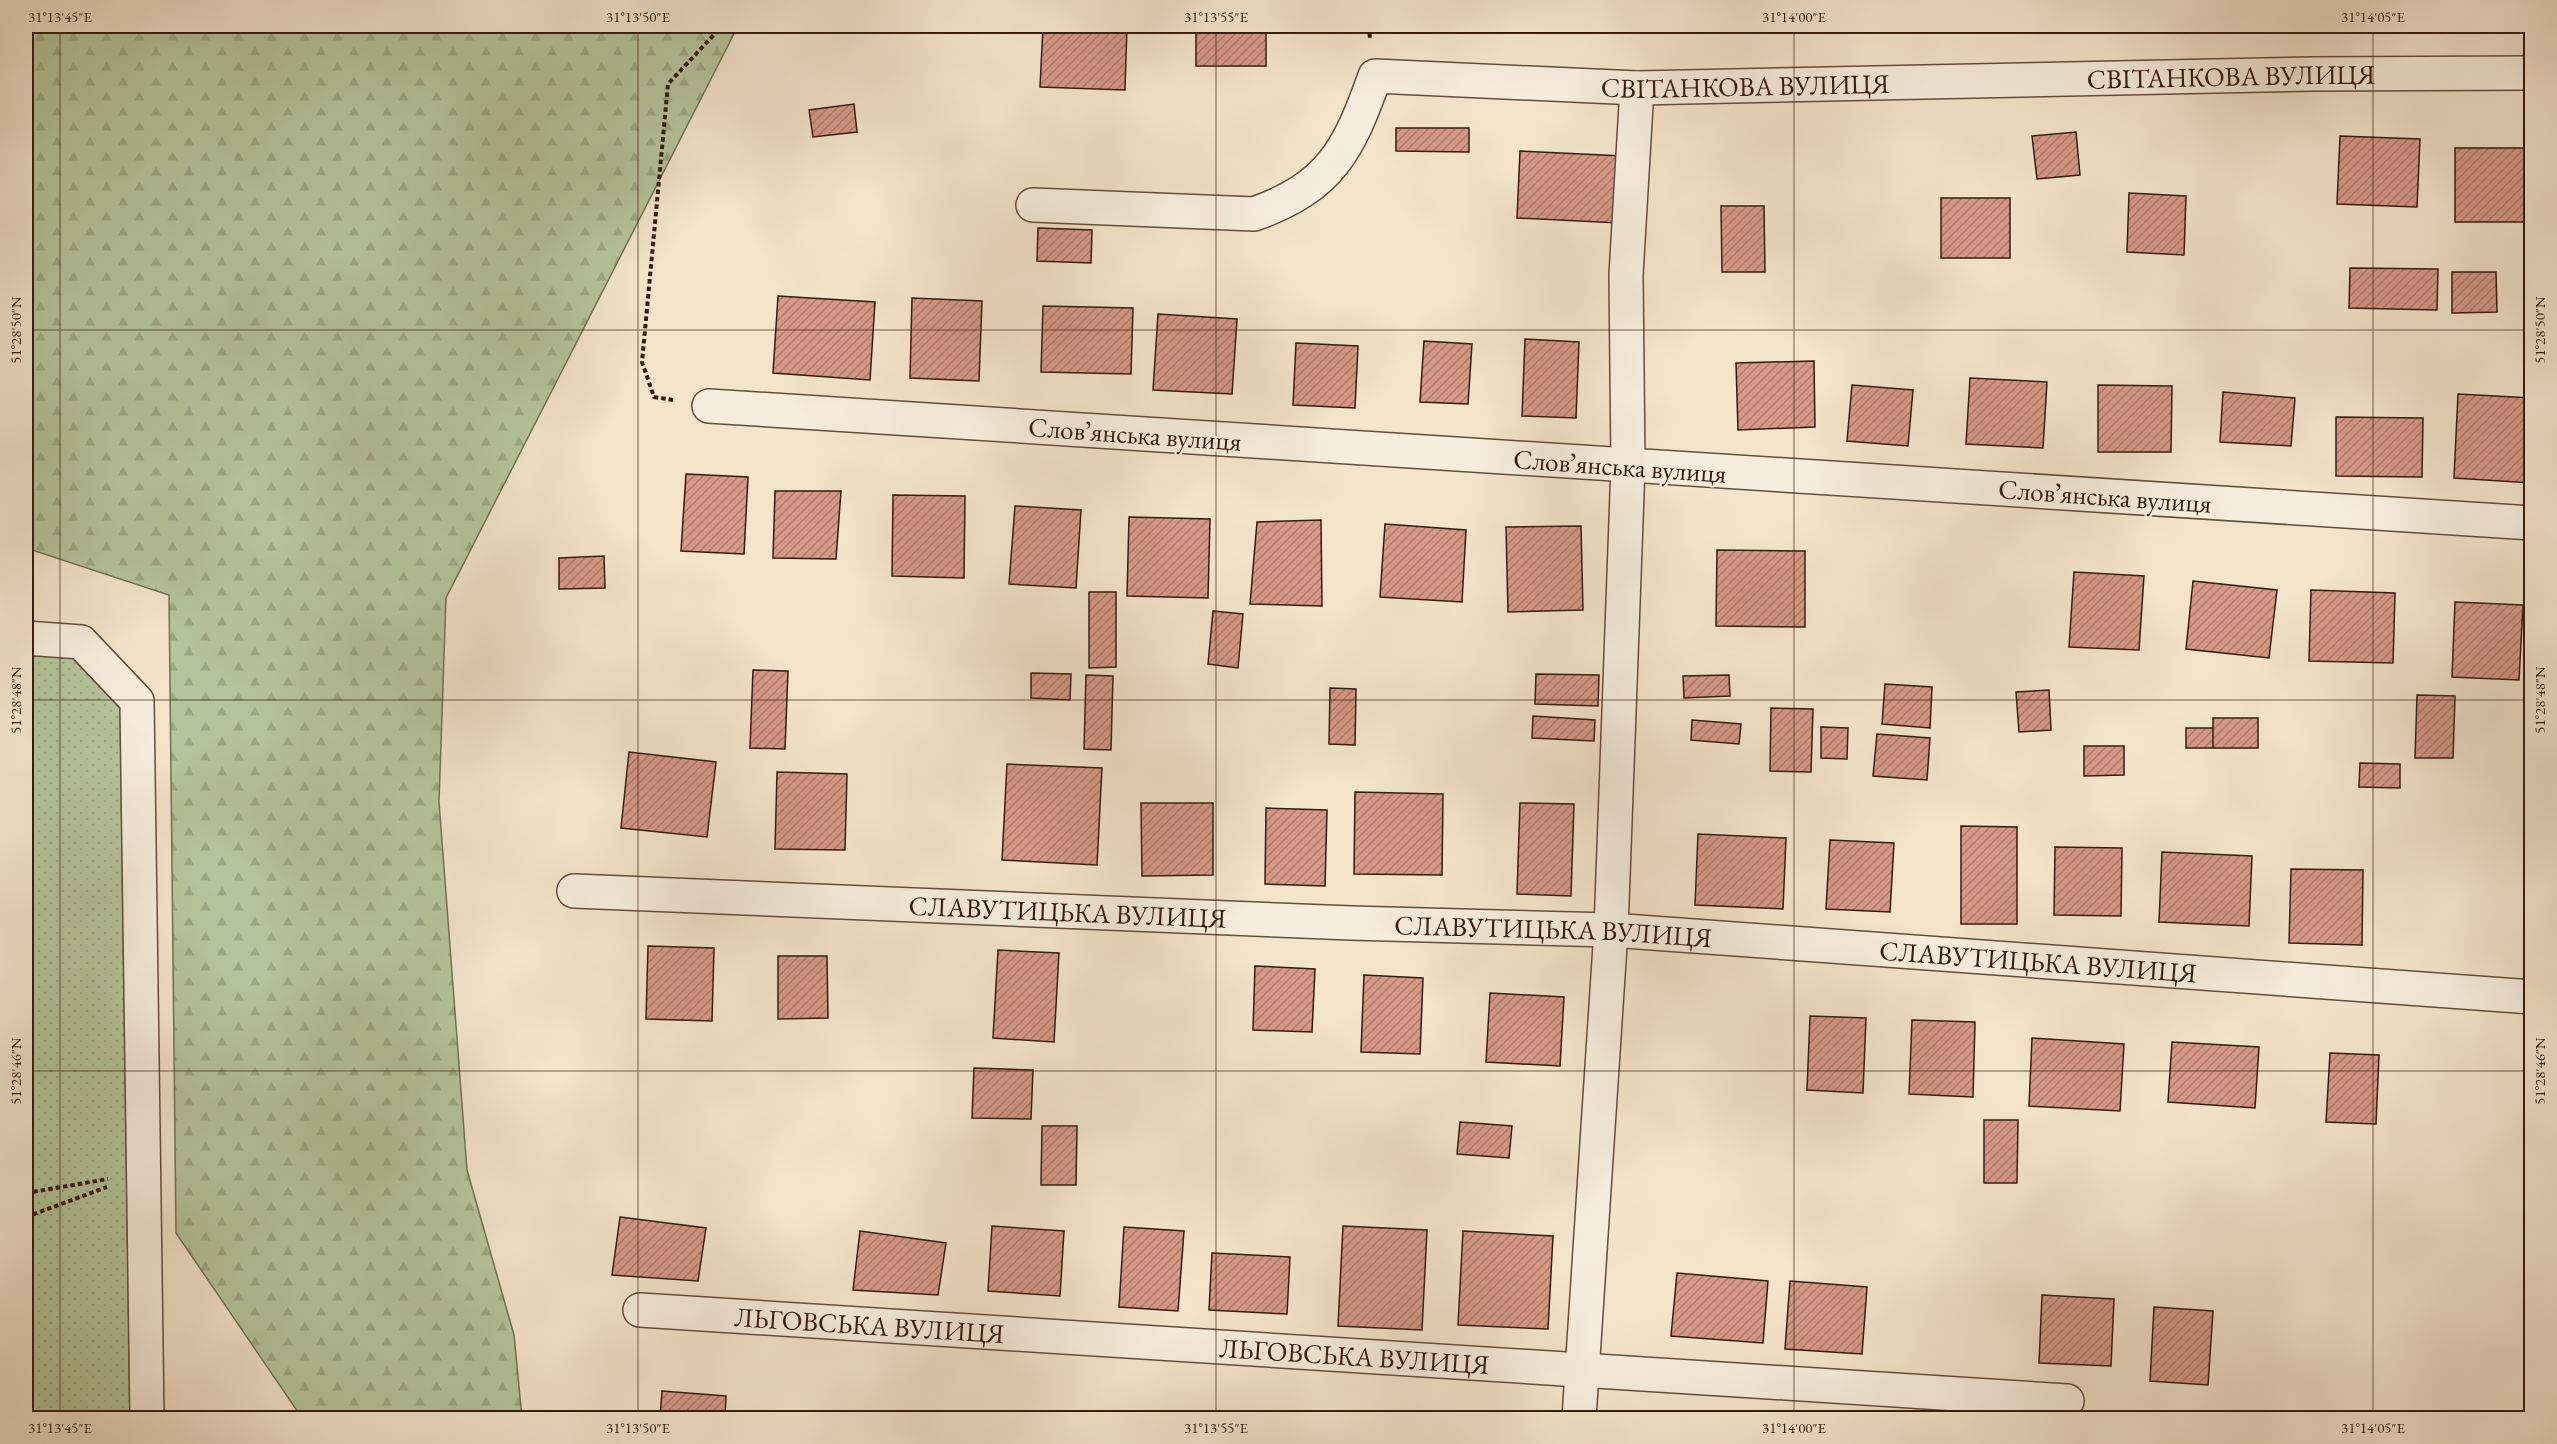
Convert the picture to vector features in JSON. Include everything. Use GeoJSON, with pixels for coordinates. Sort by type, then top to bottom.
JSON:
{"type":"FeatureCollection","features":[{"type":"Feature","properties":{"kind":"street","name":"СВІТАНКОВА ВУЛИЦЯ"},"geometry":{"type":"LineString","coordinates":[[1033,205],[1254,214],[1283,204],[1318,180],[1346,148],[1375,76],[1637,88],[2313,74],[2532,73]]}},
{"type":"Feature","properties":{"kind":"street"},"geometry":{"type":"LineString","coordinates":[[1579,1419],[1611,930],[1628,466],[1626,275],[1637,88]]}},
{"type":"Feature","properties":{"kind":"street","name":"Словʼянська вулиця"},"geometry":{"type":"LineString","coordinates":[[709,406],[2532,523]]}},
{"type":"Feature","properties":{"kind":"street"},"geometry":{"type":"LineString","coordinates":[[26,638],[81,642],[137,701],[147,1419]]}},
{"type":"Feature","properties":{"kind":"street","name":"СЛАВУТИЦЬКА ВУЛИЦЯ"},"geometry":{"type":"LineString","coordinates":[[573,891],[1327,922],[1611,930],[2532,997]]}},
{"type":"Feature","properties":{"kind":"street","name":"ЛЬГОВСЬКА ВУЛИЦЯ"},"geometry":{"type":"LineString","coordinates":[[640,1310],[2067,1401]]}},
{"type":"Feature","properties":{"kind":"path"},"geometry":{"type":"LineString","coordinates":[[709,406],[654,397],[642,362],[668,84],[722,26]]}},
{"type":"Feature","properties":{"kind":"path"},"geometry":{"type":"LineString","coordinates":[[26,1193],[144,1173]]}},
{"type":"Feature","properties":{"kind":"path"},"geometry":{"type":"LineString","coordinates":[[26,1217],[144,1173]]}},
{"type":"Feature","properties":{"kind":"green space"},"geometry":{"type":"Polygon","coordinates":[[[26,26],[738,26],[446,598],[439,802],[467,1170],[514,1335],[522,1418],[302,1418],[176,1233],[169,595],[26,548],[26,26]]]}},
{"type":"Feature","properties":{"kind":"green space"},"geometry":{"type":"Polygon","coordinates":[[[26,648],[72,651],[120,701],[130,1418],[26,1418],[26,648]]]}},
{"type":"Feature","properties":{"kind":"building"},"geometry":{"type":"Polygon","coordinates":[[[932,26],[980,26],[980,28],[932,30],[932,26]]]}},
{"type":"Feature","properties":{"kind":"building"},"geometry":{"type":"Polygon","coordinates":[[[1043,26],[1127,26],[1125,90],[1040,87],[1043,26]]]}},
{"type":"Feature","properties":{"kind":"building"},"geometry":{"type":"Polygon","coordinates":[[[1196,26],[1266,26],[1266,66],[1196,66],[1196,26]]]}},
{"type":"Feature","properties":{"kind":"building"},"geometry":{"type":"Polygon","coordinates":[[[854,104],[857,132],[813,137],[809,110],[854,104]]]}},
{"type":"Feature","properties":{"kind":"building"},"geometry":{"type":"Polygon","coordinates":[[[1396,128],[1469,128],[1469,152],[1396,151],[1396,128]]]}},
{"type":"Feature","properties":{"kind":"building"},"geometry":{"type":"Polygon","coordinates":[[[2076,132],[2080,175],[2037,179],[2032,136],[2076,132]]]}},
{"type":"Feature","properties":{"kind":"building"},"geometry":{"type":"Polygon","coordinates":[[[2340,136],[2420,139],[2417,207],[2337,204],[2340,136]]]}},
{"type":"Feature","properties":{"kind":"building"},"geometry":{"type":"Polygon","coordinates":[[[2455,148],[2532,148],[2532,222],[2455,222],[2455,148]]]}},
{"type":"Feature","properties":{"kind":"building"},"geometry":{"type":"Polygon","coordinates":[[[1520,151],[1623,156],[1619,223],[1517,218],[1520,151]]]}},
{"type":"Feature","properties":{"kind":"building"},"geometry":{"type":"Polygon","coordinates":[[[2129,193],[2186,196],[2184,255],[2127,252],[2129,193]]]}},
{"type":"Feature","properties":{"kind":"building"},"geometry":{"type":"Polygon","coordinates":[[[1941,198],[2010,198],[2010,258],[1941,258],[1941,198]]]}},
{"type":"Feature","properties":{"kind":"building"},"geometry":{"type":"Polygon","coordinates":[[[1721,206],[1764,206],[1765,272],[1722,272],[1721,206]]]}},
{"type":"Feature","properties":{"kind":"building"},"geometry":{"type":"Polygon","coordinates":[[[1038,228],[1092,230],[1091,263],[1037,261],[1038,228]]]}},
{"type":"Feature","properties":{"kind":"building"},"geometry":{"type":"Polygon","coordinates":[[[2350,268],[2438,269],[2437,310],[2349,308],[2350,268]]]}},
{"type":"Feature","properties":{"kind":"building"},"geometry":{"type":"Polygon","coordinates":[[[2452,272],[2496,272],[2497,312],[2452,313],[2452,272]]]}},
{"type":"Feature","properties":{"kind":"building"},"geometry":{"type":"Polygon","coordinates":[[[778,296],[875,302],[870,380],[773,373],[778,296]]]}},
{"type":"Feature","properties":{"kind":"building"},"geometry":{"type":"Polygon","coordinates":[[[912,298],[982,301],[979,381],[910,378],[912,298]]]}},
{"type":"Feature","properties":{"kind":"building"},"geometry":{"type":"Polygon","coordinates":[[[1043,306],[1133,308],[1131,374],[1041,372],[1043,306]]]}},
{"type":"Feature","properties":{"kind":"building"},"geometry":{"type":"Polygon","coordinates":[[[1158,314],[1237,319],[1232,394],[1153,390],[1158,314]]]}},
{"type":"Feature","properties":{"kind":"building"},"geometry":{"type":"Polygon","coordinates":[[[1525,339],[1579,342],[1576,418],[1522,416],[1525,339]]]}},
{"type":"Feature","properties":{"kind":"building"},"geometry":{"type":"Polygon","coordinates":[[[1424,341],[1472,344],[1468,404],[1420,402],[1424,341]]]}},
{"type":"Feature","properties":{"kind":"building"},"geometry":{"type":"Polygon","coordinates":[[[1296,343],[1358,346],[1355,408],[1293,405],[1296,343]]]}},
{"type":"Feature","properties":{"kind":"building"},"geometry":{"type":"Polygon","coordinates":[[[1814,361],[1815,427],[1738,430],[1736,363],[1814,361]]]}},
{"type":"Feature","properties":{"kind":"building"},"geometry":{"type":"Polygon","coordinates":[[[1970,378],[2047,382],[2043,448],[1966,444],[1970,378]]]}},
{"type":"Feature","properties":{"kind":"building"},"geometry":{"type":"Polygon","coordinates":[[[1852,385],[1913,390],[1908,446],[1847,441],[1852,385]]]}},
{"type":"Feature","properties":{"kind":"building"},"geometry":{"type":"Polygon","coordinates":[[[2098,385],[2172,386],[2171,452],[2098,452],[2098,385]]]}},
{"type":"Feature","properties":{"kind":"building"},"geometry":{"type":"Polygon","coordinates":[[[2223,392],[2295,398],[2291,446],[2220,442],[2223,392]]]}},
{"type":"Feature","properties":{"kind":"building"},"geometry":{"type":"Polygon","coordinates":[[[2458,394],[2532,398],[2532,483],[2454,478],[2458,394]]]}},
{"type":"Feature","properties":{"kind":"building"},"geometry":{"type":"Polygon","coordinates":[[[2336,417],[2423,418],[2422,477],[2336,476],[2336,417]]]}},
{"type":"Feature","properties":{"kind":"building"},"geometry":{"type":"Polygon","coordinates":[[[686,474],[748,477],[744,554],[681,551],[686,474]]]}},
{"type":"Feature","properties":{"kind":"building"},"geometry":{"type":"Polygon","coordinates":[[[775,491],[841,491],[836,559],[773,558],[775,491]]]}},
{"type":"Feature","properties":{"kind":"building"},"geometry":{"type":"Polygon","coordinates":[[[893,495],[965,496],[964,578],[892,576],[893,495]]]}},
{"type":"Feature","properties":{"kind":"building"},"geometry":{"type":"Polygon","coordinates":[[[1015,506],[1081,510],[1076,588],[1009,584],[1015,506]]]}},
{"type":"Feature","properties":{"kind":"building"},"geometry":{"type":"Polygon","coordinates":[[[1129,517],[1210,519],[1208,598],[1127,596],[1129,517]]]}},
{"type":"Feature","properties":{"kind":"building"},"geometry":{"type":"Polygon","coordinates":[[[1321,520],[1322,606],[1250,604],[1257,522],[1321,520]]]}},
{"type":"Feature","properties":{"kind":"building"},"geometry":{"type":"Polygon","coordinates":[[[1385,524],[1466,530],[1462,602],[1380,597],[1385,524]]]}},
{"type":"Feature","properties":{"kind":"building"},"geometry":{"type":"Polygon","coordinates":[[[1581,526],[1583,610],[1508,612],[1506,527],[1581,526]]]}},
{"type":"Feature","properties":{"kind":"building"},"geometry":{"type":"Polygon","coordinates":[[[1717,550],[1805,551],[1805,627],[1716,626],[1717,550]]]}},
{"type":"Feature","properties":{"kind":"building"},"geometry":{"type":"Polygon","coordinates":[[[604,556],[605,588],[559,589],[559,558],[604,556]]]}},
{"type":"Feature","properties":{"kind":"building"},"geometry":{"type":"Polygon","coordinates":[[[2074,572],[2144,576],[2139,650],[2069,647],[2074,572]]]}},
{"type":"Feature","properties":{"kind":"building"},"geometry":{"type":"Polygon","coordinates":[[[2193,581],[2277,590],[2269,658],[2186,649],[2193,581]]]}},
{"type":"Feature","properties":{"kind":"building"},"geometry":{"type":"Polygon","coordinates":[[[2311,590],[2395,593],[2393,663],[2309,661],[2311,590]]]}},
{"type":"Feature","properties":{"kind":"building"},"geometry":{"type":"Polygon","coordinates":[[[1089,592],[1116,592],[1116,667],[1089,668],[1089,592]]]}},
{"type":"Feature","properties":{"kind":"building"},"geometry":{"type":"Polygon","coordinates":[[[2455,602],[2523,605],[2519,680],[2452,677],[2455,602]]]}},
{"type":"Feature","properties":{"kind":"building"},"geometry":{"type":"Polygon","coordinates":[[[1213,611],[1243,614],[1238,668],[1208,664],[1213,611]]]}},
{"type":"Feature","properties":{"kind":"building"},"geometry":{"type":"Polygon","coordinates":[[[753,670],[788,671],[785,749],[750,748],[753,670]]]}},
{"type":"Feature","properties":{"kind":"building"},"geometry":{"type":"Polygon","coordinates":[[[1031,673],[1071,674],[1070,700],[1031,698],[1031,673]]]}},
{"type":"Feature","properties":{"kind":"building"},"geometry":{"type":"Polygon","coordinates":[[[1536,674],[1599,675],[1598,706],[1535,704],[1536,674]]]}},
{"type":"Feature","properties":{"kind":"building"},"geometry":{"type":"Polygon","coordinates":[[[1086,675],[1113,676],[1111,750],[1084,749],[1086,675]]]}},
{"type":"Feature","properties":{"kind":"building"},"geometry":{"type":"Polygon","coordinates":[[[1729,675],[1730,696],[1684,698],[1683,676],[1729,675]]]}},
{"type":"Feature","properties":{"kind":"building"},"geometry":{"type":"Polygon","coordinates":[[[1885,684],[1932,687],[1930,728],[1882,724],[1885,684]]]}},
{"type":"Feature","properties":{"kind":"building"},"geometry":{"type":"Polygon","coordinates":[[[1330,688],[1356,689],[1355,745],[1329,744],[1330,688]]]}},
{"type":"Feature","properties":{"kind":"building"},"geometry":{"type":"Polygon","coordinates":[[[2049,690],[2051,730],[2019,732],[2016,692],[2049,690]]]}},
{"type":"Feature","properties":{"kind":"building"},"geometry":{"type":"Polygon","coordinates":[[[2417,695],[2455,696],[2453,758],[2415,758],[2417,695]]]}},
{"type":"Feature","properties":{"kind":"building"},"geometry":{"type":"Polygon","coordinates":[[[1771,708],[1813,709],[1811,772],[1770,771],[1771,708]]]}},
{"type":"Feature","properties":{"kind":"building"},"geometry":{"type":"Polygon","coordinates":[[[1533,716],[1595,720],[1594,741],[1532,738],[1533,716]]]}},
{"type":"Feature","properties":{"kind":"building"},"geometry":{"type":"Polygon","coordinates":[[[2213,718],[2258,718],[2258,748],[2213,748],[2213,718]]]}},
{"type":"Feature","properties":{"kind":"building"},"geometry":{"type":"Polygon","coordinates":[[[1692,720],[1741,724],[1739,744],[1691,740],[1692,720]]]}},
{"type":"Feature","properties":{"kind":"building"},"geometry":{"type":"Polygon","coordinates":[[[1821,727],[1848,728],[1847,759],[1821,758],[1821,727]]]}},
{"type":"Feature","properties":{"kind":"building"},"geometry":{"type":"Polygon","coordinates":[[[2186,728],[2213,728],[2213,748],[2186,748],[2186,728]]]}},
{"type":"Feature","properties":{"kind":"building"},"geometry":{"type":"Polygon","coordinates":[[[1877,734],[1930,738],[1927,780],[1873,776],[1877,734]]]}},
{"type":"Feature","properties":{"kind":"building"},"geometry":{"type":"Polygon","coordinates":[[[2084,746],[2124,746],[2124,775],[2084,776],[2084,746]]]}},
{"type":"Feature","properties":{"kind":"building"},"geometry":{"type":"Polygon","coordinates":[[[629,752],[716,762],[707,837],[621,828],[629,752]]]}},
{"type":"Feature","properties":{"kind":"building"},"geometry":{"type":"Polygon","coordinates":[[[2360,763],[2400,764],[2400,788],[2359,787],[2360,763]]]}},
{"type":"Feature","properties":{"kind":"building"},"geometry":{"type":"Polygon","coordinates":[[[1007,764],[1102,768],[1097,865],[1002,860],[1007,764]]]}},
{"type":"Feature","properties":{"kind":"building"},"geometry":{"type":"Polygon","coordinates":[[[777,772],[847,774],[845,850],[775,849],[777,772]]]}},
{"type":"Feature","properties":{"kind":"building"},"geometry":{"type":"Polygon","coordinates":[[[1355,792],[1443,794],[1442,875],[1354,874],[1355,792]]]}},
{"type":"Feature","properties":{"kind":"building"},"geometry":{"type":"Polygon","coordinates":[[[1141,803],[1213,803],[1213,875],[1142,876],[1141,803]]]}},
{"type":"Feature","properties":{"kind":"building"},"geometry":{"type":"Polygon","coordinates":[[[1520,803],[1574,804],[1571,896],[1517,894],[1520,803]]]}},
{"type":"Feature","properties":{"kind":"building"},"geometry":{"type":"Polygon","coordinates":[[[1266,808],[1327,810],[1325,886],[1265,884],[1266,808]]]}},
{"type":"Feature","properties":{"kind":"building"},"geometry":{"type":"Polygon","coordinates":[[[1961,826],[2017,827],[2017,924],[1961,924],[1961,826]]]}},
{"type":"Feature","properties":{"kind":"building"},"geometry":{"type":"Polygon","coordinates":[[[1698,834],[1786,838],[1783,909],[1695,905],[1698,834]]]}},
{"type":"Feature","properties":{"kind":"building"},"geometry":{"type":"Polygon","coordinates":[[[1830,840],[1894,843],[1890,912],[1826,909],[1830,840]]]}},
{"type":"Feature","properties":{"kind":"building"},"geometry":{"type":"Polygon","coordinates":[[[2055,847],[2122,848],[2121,916],[2054,915],[2055,847]]]}},
{"type":"Feature","properties":{"kind":"building"},"geometry":{"type":"Polygon","coordinates":[[[2162,852],[2252,856],[2249,926],[2159,922],[2162,852]]]}},
{"type":"Feature","properties":{"kind":"building"},"geometry":{"type":"Polygon","coordinates":[[[2291,869],[2363,870],[2362,945],[2289,943],[2291,869]]]}},
{"type":"Feature","properties":{"kind":"building"},"geometry":{"type":"Polygon","coordinates":[[[648,946],[714,948],[712,1021],[646,1019],[648,946]]]}},
{"type":"Feature","properties":{"kind":"building"},"geometry":{"type":"Polygon","coordinates":[[[998,950],[1059,953],[1054,1042],[993,1038],[998,950]]]}},
{"type":"Feature","properties":{"kind":"building"},"geometry":{"type":"Polygon","coordinates":[[[778,956],[827,956],[828,1018],[778,1019],[778,956]]]}},
{"type":"Feature","properties":{"kind":"building"},"geometry":{"type":"Polygon","coordinates":[[[1255,966],[1315,969],[1312,1032],[1253,1030],[1255,966]]]}},
{"type":"Feature","properties":{"kind":"building"},"geometry":{"type":"Polygon","coordinates":[[[1364,975],[1423,978],[1420,1054],[1361,1052],[1364,975]]]}},
{"type":"Feature","properties":{"kind":"building"},"geometry":{"type":"Polygon","coordinates":[[[1490,993],[1564,997],[1560,1066],[1486,1062],[1490,993]]]}},
{"type":"Feature","properties":{"kind":"building"},"geometry":{"type":"Polygon","coordinates":[[[1810,1016],[1866,1018],[1863,1093],[1807,1090],[1810,1016]]]}},
{"type":"Feature","properties":{"kind":"building"},"geometry":{"type":"Polygon","coordinates":[[[1912,1020],[1975,1022],[1973,1097],[1909,1094],[1912,1020]]]}},
{"type":"Feature","properties":{"kind":"building"},"geometry":{"type":"Polygon","coordinates":[[[2032,1038],[2124,1044],[2120,1111],[2029,1106],[2032,1038]]]}},
{"type":"Feature","properties":{"kind":"building"},"geometry":{"type":"Polygon","coordinates":[[[2172,1042],[2259,1047],[2255,1108],[2168,1102],[2172,1042]]]}},
{"type":"Feature","properties":{"kind":"building"},"geometry":{"type":"Polygon","coordinates":[[[2330,1053],[2379,1055],[2376,1124],[2326,1122],[2330,1053]]]}},
{"type":"Feature","properties":{"kind":"building"},"geometry":{"type":"Polygon","coordinates":[[[974,1068],[1033,1070],[1031,1119],[972,1118],[974,1068]]]}},
{"type":"Feature","properties":{"kind":"building"},"geometry":{"type":"Polygon","coordinates":[[[1984,1120],[2018,1120],[2017,1183],[1984,1183],[1984,1120]]]}},
{"type":"Feature","properties":{"kind":"building"},"geometry":{"type":"Polygon","coordinates":[[[1460,1122],[1512,1126],[1509,1158],[1457,1154],[1460,1122]]]}},
{"type":"Feature","properties":{"kind":"building"},"geometry":{"type":"Polygon","coordinates":[[[1042,1126],[1077,1126],[1076,1185],[1041,1185],[1042,1126]]]}},
{"type":"Feature","properties":{"kind":"building"},"geometry":{"type":"Polygon","coordinates":[[[620,1217],[706,1228],[698,1281],[612,1275],[620,1217]]]}},
{"type":"Feature","properties":{"kind":"building"},"geometry":{"type":"Polygon","coordinates":[[[992,1226],[1064,1231],[1060,1296],[988,1291],[992,1226]]]}},
{"type":"Feature","properties":{"kind":"building"},"geometry":{"type":"Polygon","coordinates":[[[1343,1226],[1427,1230],[1422,1330],[1338,1326],[1343,1226]]]}},
{"type":"Feature","properties":{"kind":"building"},"geometry":{"type":"Polygon","coordinates":[[[1124,1227],[1184,1231],[1178,1311],[1119,1307],[1124,1227]]]}},
{"type":"Feature","properties":{"kind":"building"},"geometry":{"type":"Polygon","coordinates":[[[860,1231],[946,1243],[938,1295],[853,1290],[860,1231]]]}},
{"type":"Feature","properties":{"kind":"building"},"geometry":{"type":"Polygon","coordinates":[[[1463,1231],[1553,1236],[1548,1329],[1458,1325],[1463,1231]]]}},
{"type":"Feature","properties":{"kind":"building"},"geometry":{"type":"Polygon","coordinates":[[[1212,1253],[1290,1257],[1287,1314],[1209,1310],[1212,1253]]]}},
{"type":"Feature","properties":{"kind":"building"},"geometry":{"type":"Polygon","coordinates":[[[1677,1273],[1768,1281],[1763,1343],[1671,1336],[1677,1273]]]}},
{"type":"Feature","properties":{"kind":"building"},"geometry":{"type":"Polygon","coordinates":[[[1790,1281],[1867,1287],[1862,1354],[1785,1349],[1790,1281]]]}},
{"type":"Feature","properties":{"kind":"building"},"geometry":{"type":"Polygon","coordinates":[[[2042,1295],[2114,1299],[2111,1366],[2039,1363],[2042,1295]]]}},
{"type":"Feature","properties":{"kind":"building"},"geometry":{"type":"Polygon","coordinates":[[[2154,1307],[2213,1311],[2208,1385],[2150,1381],[2154,1307]]]}},
{"type":"Feature","properties":{"kind":"building"},"geometry":{"type":"Polygon","coordinates":[[[662,1391],[726,1396],[725,1418],[660,1418],[662,1391]]]}},
{"type":"Feature","properties":{"kind":"building"},"geometry":{"type":"Polygon","coordinates":[[[847,1412],[909,1418],[846,1418],[847,1412]]]}}]}
